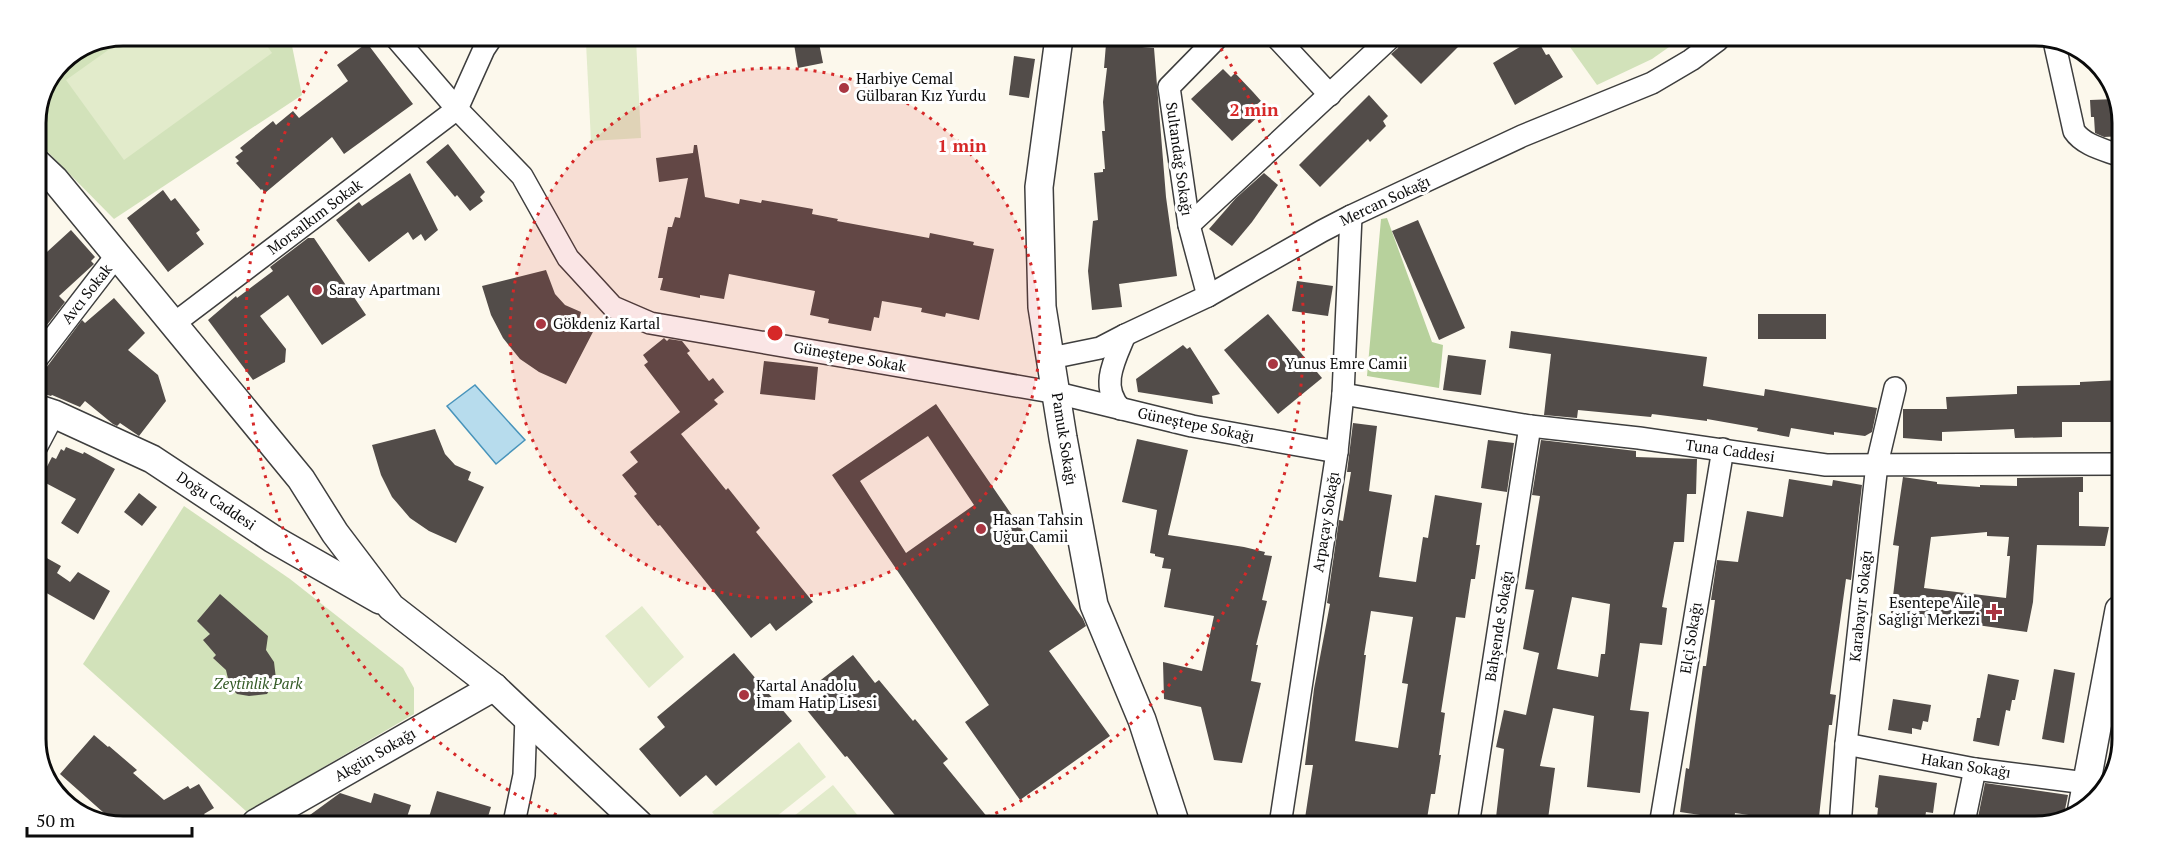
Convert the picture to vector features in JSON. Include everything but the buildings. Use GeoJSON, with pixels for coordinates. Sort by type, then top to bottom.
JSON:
{"type":"FeatureCollection","features":[{"type":"Feature","properties":{"kind":"street"},"geometry":{"type":"LineString","coordinates":[[403,46],[457,109],[486,46]]}},
{"type":"Feature","properties":{"kind":"street","name":"Pamuk Sokağı"},"geometry":{"type":"LineString","coordinates":[[1058,46],[1039,187],[1042,307],[1063,438],[1094,605],[1142,720],[1173,816]]}},
{"type":"Feature","properties":{"kind":"street","name":"Sultandağ Sokağı"},"geometry":{"type":"LineString","coordinates":[[1208,296],[1189,225],[1169,87],[1209,46]]}},
{"type":"Feature","properties":{"kind":"street"},"geometry":{"type":"LineString","coordinates":[[1284,46],[1330,95]]}},
{"type":"Feature","properties":{"kind":"street"},"geometry":{"type":"LineString","coordinates":[[1189,225],[1382,46]]}},
{"type":"Feature","properties":{"kind":"street","name":"Mercan Sokağı"},"geometry":{"type":"LineString","coordinates":[[1051,358],[1100,348],[1208,296],[1351,216],[1522,136],[1652,83],[1710,46]]}},
{"type":"Feature","properties":{"kind":"street"},"geometry":{"type":"LineString","coordinates":[[2056,50],[2074,131],[2078,138],[2112,153]]}},
{"type":"Feature","properties":{"kind":"street","name":"Morsalkım Sokak"},"geometry":{"type":"LineString","coordinates":[[172,325],[457,109]]}},
{"type":"Feature","properties":{"kind":"street","name":"Güneştepe Sokak"},"geometry":{"type":"LineString","coordinates":[[457,109],[522,176],[568,258],[613,307],[650,323],[1057,393]]}},
{"type":"Feature","properties":{"kind":"street"},"geometry":{"type":"LineString","coordinates":[[46,172],[301,478],[335,533],[391,607],[494,687],[631,816]]}},
{"type":"Feature","properties":{"kind":"street","name":"Arpaçay Sokağı"},"geometry":{"type":"LineString","coordinates":[[1281,816],[1337,452],[1343,394],[1351,216]]}},
{"type":"Feature","properties":{"kind":"street","name":"Avcı Sokak"},"geometry":{"type":"LineString","coordinates":[[46,347],[116,256]]}},
{"type":"Feature","properties":{"kind":"street"},"geometry":{"type":"LineString","coordinates":[[1120,409],[1114,403],[1109,391],[1110,376],[1125,335]]}},
{"type":"Feature","properties":{"kind":"street","name":"Karabayır Sokağı"},"geometry":{"type":"LineString","coordinates":[[1841,816],[1846,744],[1877,464],[1895,387]]}},
{"type":"Feature","properties":{"kind":"street","name":"Güneştepe Sokağı"},"geometry":{"type":"LineString","coordinates":[[1057,393],[1192,426],[1337,452]]}},
{"type":"Feature","properties":{"kind":"street","name":"Tuna Caddesi"},"geometry":{"type":"LineString","coordinates":[[1343,394],[1530,426],[1723,449],[1826,465],[2112,464]]}},
{"type":"Feature","properties":{"kind":"street","name":"Doğu Caddesi"},"geometry":{"type":"LineString","coordinates":[[46,412],[152,459],[273,539],[391,607]]}},
{"type":"Feature","properties":{"kind":"street","name":"Bahşende Sokağı"},"geometry":{"type":"LineString","coordinates":[[1470,816],[1530,426]]}},
{"type":"Feature","properties":{"kind":"street","name":"Elçi Sokağı"},"geometry":{"type":"LineString","coordinates":[[1662,816],[1723,449]]}},
{"type":"Feature","properties":{"kind":"street"},"geometry":{"type":"LineString","coordinates":[[273,539],[305,549],[319,546],[335,533]]}},
{"type":"Feature","properties":{"kind":"street"},"geometry":{"type":"LineString","coordinates":[[2087,796],[2112,651]]}},
{"type":"Feature","properties":{"kind":"street","name":"Akgün Sokağı"},"geometry":{"type":"LineString","coordinates":[[268,816],[494,687]]}},
{"type":"Feature","properties":{"kind":"street"},"geometry":{"type":"LineString","coordinates":[[515,816],[524,775],[526,717]]}},
{"type":"Feature","properties":{"kind":"street","name":"Hakan Sokağı"},"geometry":{"type":"LineString","coordinates":[[1846,744],[1975,769],[2087,797]]}},
{"type":"Feature","properties":{"kind":"street"},"geometry":{"type":"LineString","coordinates":[[1965,816],[1975,769]]}},
{"type":"Feature","properties":{"kind":"green space"},"geometry":{"type":"Polygon","coordinates":[[[124,46],[292,46],[302,95],[114,219],[46,150],[48,108],[59,81],[69,69],[94,52],[124,46]]]}},
{"type":"Feature","properties":{"kind":"green space"},"geometry":{"type":"Polygon","coordinates":[[[267,46],[272,53],[124,160],[66,80],[112,48],[267,46]]]}},
{"type":"Feature","properties":{"kind":"green space"},"geometry":{"type":"Polygon","coordinates":[[[586,46],[636,46],[641,138],[591,141],[586,46]]]}},
{"type":"Feature","properties":{"kind":"green space"},"geometry":{"type":"Polygon","coordinates":[[[1569,46],[1670,46],[1652,59],[1597,85],[1569,46]]]}},
{"type":"Feature","properties":{"kind":"green space"},"geometry":{"type":"Polygon","coordinates":[[[1387,218],[1432,342],[1443,345],[1439,388],[1367,376],[1381,219],[1387,218]]]}},
{"type":"Feature","properties":{"kind":"green space","name":"Zeytinlik Park"},"geometry":{"type":"Polygon","coordinates":[[[184,506],[290,579],[403,668],[414,688],[414,714],[247,812],[83,664],[184,506]]]}},
{"type":"Feature","properties":{"kind":"green space"},"geometry":{"type":"Polygon","coordinates":[[[642,606],[684,657],[649,688],[605,636],[642,606]]]}},
{"type":"Feature","properties":{"kind":"green space"},"geometry":{"type":"Polygon","coordinates":[[[799,742],[826,777],[777,816],[715,816],[712,812],[799,742]]]}},
{"type":"Feature","properties":{"kind":"green space"},"geometry":{"type":"Polygon","coordinates":[[[833,785],[858,816],[794,816],[833,785]]]}},
{"type":"Feature","properties":{"kind":"water"},"geometry":{"type":"Polygon","coordinates":[[[475,385],[525,440],[496,464],[447,406],[475,385]]]}},
{"type":"Feature","properties":{"kind":"place","name":"Harbiye Cemal Gülbaran Kız Yurdu"},"geometry":{"type":"Point","coordinates":[844,88]}},
{"type":"Feature","properties":{"kind":"place","name":"Saray Apartmanı"},"geometry":{"type":"Point","coordinates":[317,290]}},
{"type":"Feature","properties":{"kind":"place","name":"Gökdeniz Kartal"},"geometry":{"type":"Point","coordinates":[541,324]}},
{"type":"Feature","properties":{"kind":"place","name":"Yunus Emre Camii"},"geometry":{"type":"Point","coordinates":[1273,364]}},
{"type":"Feature","properties":{"kind":"place","name":"Hasan Tahsin Uğur Camii"},"geometry":{"type":"Point","coordinates":[981,529]}},
{"type":"Feature","properties":{"kind":"place","name":"Esentepe Aile Sağlığı Merkezi"},"geometry":{"type":"Point","coordinates":[1994,612]}},
{"type":"Feature","properties":{"kind":"place","name":"Kartal Anadolu İmam Hatip Lisesi"},"geometry":{"type":"Point","coordinates":[744,695]}}]}
